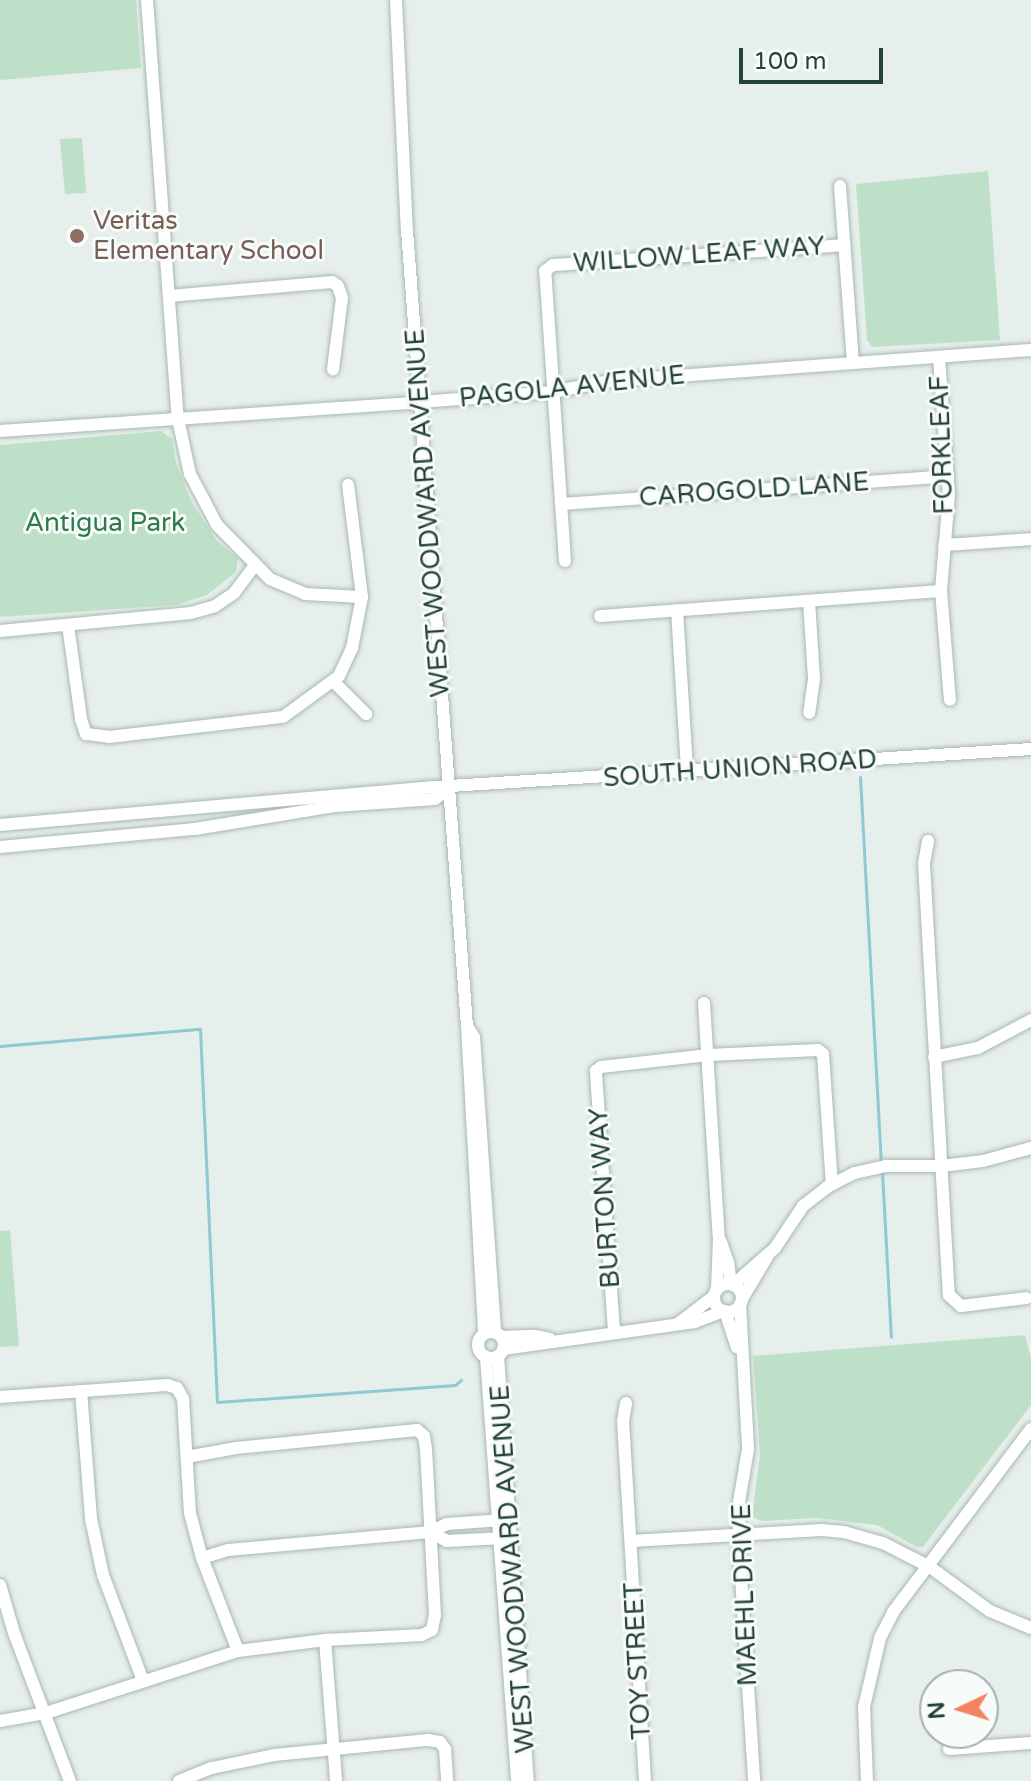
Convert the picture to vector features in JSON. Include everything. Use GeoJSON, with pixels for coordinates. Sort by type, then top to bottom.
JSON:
{"type":"FeatureCollection","features":[{"type":"Feature","properties":{"kind":"street"},"geometry":{"type":"LineString","coordinates":[[147,0],[178,419],[190,474],[217,525],[270,579],[305,594],[362,597]]}},
{"type":"Feature","properties":{"kind":"street","name":"WEST WOODWARD AVENUE"},"geometry":{"type":"LineString","coordinates":[[396,0],[420,402],[467,1026],[495,1344],[517,1781]]}},
{"type":"Feature","properties":{"kind":"street"},"geometry":{"type":"LineString","coordinates":[[840,186],[853,363]]}},
{"type":"Feature","properties":{"kind":"street","name":"WILLOW LEAF WAY"},"geometry":{"type":"LineString","coordinates":[[552,392],[544,283],[545,271],[553,265],[844,245]]}},
{"type":"Feature","properties":{"kind":"street"},"geometry":{"type":"LineString","coordinates":[[169,296],[332,282],[338,286],[342,298],[333,369]]}},
{"type":"Feature","properties":{"kind":"street","name":"PAGOLA AVENUE"},"geometry":{"type":"LineString","coordinates":[[0,431],[552,392],[609,381],[1031,350]]}},
{"type":"Feature","properties":{"kind":"street","name":"FORKLEAF"},"geometry":{"type":"LineString","coordinates":[[939,357],[948,476],[941,591],[950,700]]}},
{"type":"Feature","properties":{"kind":"street"},"geometry":{"type":"LineString","coordinates":[[552,392],[565,561]]}},
{"type":"Feature","properties":{"kind":"street","name":"CAROGOLD LANE"},"geometry":{"type":"LineString","coordinates":[[561,504],[948,476]]}},
{"type":"Feature","properties":{"kind":"street"},"geometry":{"type":"LineString","coordinates":[[68,625],[86,734],[109,737],[283,717],[333,681],[352,648],[362,597],[348,485]]}},
{"type":"Feature","properties":{"kind":"street"},"geometry":{"type":"LineString","coordinates":[[944,539],[1031,539]]}},
{"type":"Feature","properties":{"kind":"street"},"geometry":{"type":"LineString","coordinates":[[0,631],[179,615],[215,606],[234,593],[256,564]]}},
{"type":"Feature","properties":{"kind":"street"},"geometry":{"type":"LineString","coordinates":[[600,616],[941,591]]}},
{"type":"Feature","properties":{"kind":"street"},"geometry":{"type":"LineString","coordinates":[[809,601],[814,679],[809,713]]}},
{"type":"Feature","properties":{"kind":"street"},"geometry":{"type":"LineString","coordinates":[[677,610],[687,771]]}},
{"type":"Feature","properties":{"kind":"street"},"geometry":{"type":"LineString","coordinates":[[333,681],[366,714]]}},
{"type":"Feature","properties":{"kind":"street","name":"SOUTH UNION ROAD"},"geometry":{"type":"LineString","coordinates":[[0,825],[349,793],[449,789],[1031,749]]}},
{"type":"Feature","properties":{"kind":"street","name":"SOUTH UNION ROAD"},"geometry":{"type":"LineString","coordinates":[[0,847],[195,829],[336,806],[435,799],[449,789]]}},
{"type":"Feature","properties":{"kind":"street"},"geometry":{"type":"LineString","coordinates":[[928,841],[924,864],[949,1295],[961,1306],[1027,1298]]}},
{"type":"Feature","properties":{"kind":"street"},"geometry":{"type":"LineString","coordinates":[[704,1003],[719,1239],[716,1292],[717,1306],[724,1311]]}},
{"type":"Feature","properties":{"kind":"street"},"geometry":{"type":"LineString","coordinates":[[934,1057],[978,1048],[1031,1020]]}},
{"type":"Feature","properties":{"kind":"street"},"geometry":{"type":"LineString","coordinates":[[708,1055],[818,1050],[823,1054],[832,1185]]}},
{"type":"Feature","properties":{"kind":"street","name":"BURTON WAY"},"geometry":{"type":"LineString","coordinates":[[614,1331],[596,1071],[601,1067],[708,1055]]}},
{"type":"Feature","properties":{"kind":"street"},"geometry":{"type":"LineString","coordinates":[[495,1344],[695,1322],[735,1310],[803,1206],[832,1185],[855,1173],[886,1166],[941,1166],[983,1161],[1031,1148]]}},
{"type":"Feature","properties":{"kind":"street"},"geometry":{"type":"LineString","coordinates":[[719,1239],[732,1284],[741,1301]]}},
{"type":"Feature","properties":{"kind":"street"},"geometry":{"type":"LineString","coordinates":[[679,1323],[716,1292],[732,1284],[767,1257]]}},
{"type":"Feature","properties":{"kind":"street"},"geometry":{"type":"LineString","coordinates":[[728,1262],[747,1272]]}},
{"type":"Feature","properties":{"kind":"street","name":"MAEHL DRIVE"},"geometry":{"type":"LineString","coordinates":[[741,1301],[748,1449],[739,1502],[739,1535],[754,1781]]}},
{"type":"Feature","properties":{"kind":"street","name":"MAEHL DRIVE"},"geometry":{"type":"LineString","coordinates":[[724,1311],[742,1361]]}},
{"type":"Feature","properties":{"kind":"street"},"geometry":{"type":"LineString","coordinates":[[0,1397],[167,1385],[177,1388],[183,1399],[190,1513],[202,1558],[238,1651]]}},
{"type":"Feature","properties":{"kind":"street"},"geometry":{"type":"LineString","coordinates":[[81,1391],[91,1519],[103,1575],[143,1681]]}},
{"type":"Feature","properties":{"kind":"street","name":"TOY STREET"},"geometry":{"type":"LineString","coordinates":[[626,1403],[623,1421],[645,1781]]}},
{"type":"Feature","properties":{"kind":"street"},"geometry":{"type":"LineString","coordinates":[[867,1781],[864,1707],[872,1660],[893,1612],[930,1567],[1031,1429]]}},
{"type":"Feature","properties":{"kind":"street"},"geometry":{"type":"LineString","coordinates":[[0,1721],[46,1713],[238,1651],[325,1640],[422,1635],[432,1630],[435,1615],[426,1449],[424,1436],[417,1430],[236,1448],[187,1457]]}},
{"type":"Feature","properties":{"kind":"street"},"geometry":{"type":"LineString","coordinates":[[202,1558],[228,1550],[430,1532],[447,1524],[503,1520]]}},
{"type":"Feature","properties":{"kind":"street"},"geometry":{"type":"LineString","coordinates":[[430,1532],[447,1541],[505,1538]]}},
{"type":"Feature","properties":{"kind":"street"},"geometry":{"type":"LineString","coordinates":[[631,1541],[844,1532],[883,1543],[930,1567],[990,1611],[1031,1628]]}},
{"type":"Feature","properties":{"kind":"street","name":"WEST WOODWARD AVENUE"},"geometry":{"type":"LineString","coordinates":[[506,1563],[528,1781]]}},
{"type":"Feature","properties":{"kind":"street"},"geometry":{"type":"LineString","coordinates":[[0,1585],[3,1607],[70,1781]]}},
{"type":"Feature","properties":{"kind":"street"},"geometry":{"type":"LineString","coordinates":[[325,1640],[336,1781]]}},
{"type":"Feature","properties":{"kind":"street"},"geometry":{"type":"LineString","coordinates":[[179,1781],[212,1768],[333,1747],[428,1740],[440,1742],[445,1749],[447,1781]]}},
{"type":"Feature","properties":{"kind":"street"},"geometry":{"type":"LineString","coordinates":[[999,1745],[1031,1743]]}},
{"type":"Feature","properties":{"kind":"green space"},"geometry":{"type":"Polygon","coordinates":[[[0,0],[136,0],[141,68],[0,80],[0,0]]]}},
{"type":"Feature","properties":{"kind":"green space"},"geometry":{"type":"Polygon","coordinates":[[[82,138],[86,193],[65,194],[60,139],[82,138]]]}},
{"type":"Feature","properties":{"kind":"green space"},"geometry":{"type":"Polygon","coordinates":[[[988,171],[1000,340],[872,347],[867,340],[856,184],[988,171]]]}},
{"type":"Feature","properties":{"kind":"green space","name":"Antigua Park"},"geometry":{"type":"Polygon","coordinates":[[[161,431],[172,439],[176,463],[191,501],[217,541],[238,558],[236,572],[207,595],[176,605],[0,617],[0,445],[161,431]]]}},
{"type":"Feature","properties":{"kind":"green space"},"geometry":{"type":"Polygon","coordinates":[[[10,1230],[19,1346],[0,1347],[0,1231],[10,1230]]]}},
{"type":"Feature","properties":{"kind":"green space"},"geometry":{"type":"Polygon","coordinates":[[[1025,1335],[1031,1357],[1031,1405],[923,1547],[917,1547],[877,1525],[816,1518],[761,1521],[752,1517],[760,1455],[753,1356],[1025,1335]]]}},
{"type":"Feature","properties":{"kind":"waterway"},"geometry":{"type":"LineString","coordinates":[[860,777],[881,1165]]}},
{"type":"Feature","properties":{"kind":"waterway"},"geometry":{"type":"LineString","coordinates":[[0,1046],[200,1029],[217,1402],[455,1385],[461,1380]]}},
{"type":"Feature","properties":{"kind":"waterway"},"geometry":{"type":"LineString","coordinates":[[882,1172],[891,1337]]}},
{"type":"Feature","properties":{"kind":"place","name":"Veritas Elementary School"},"geometry":{"type":"Point","coordinates":[77,236]}}]}
